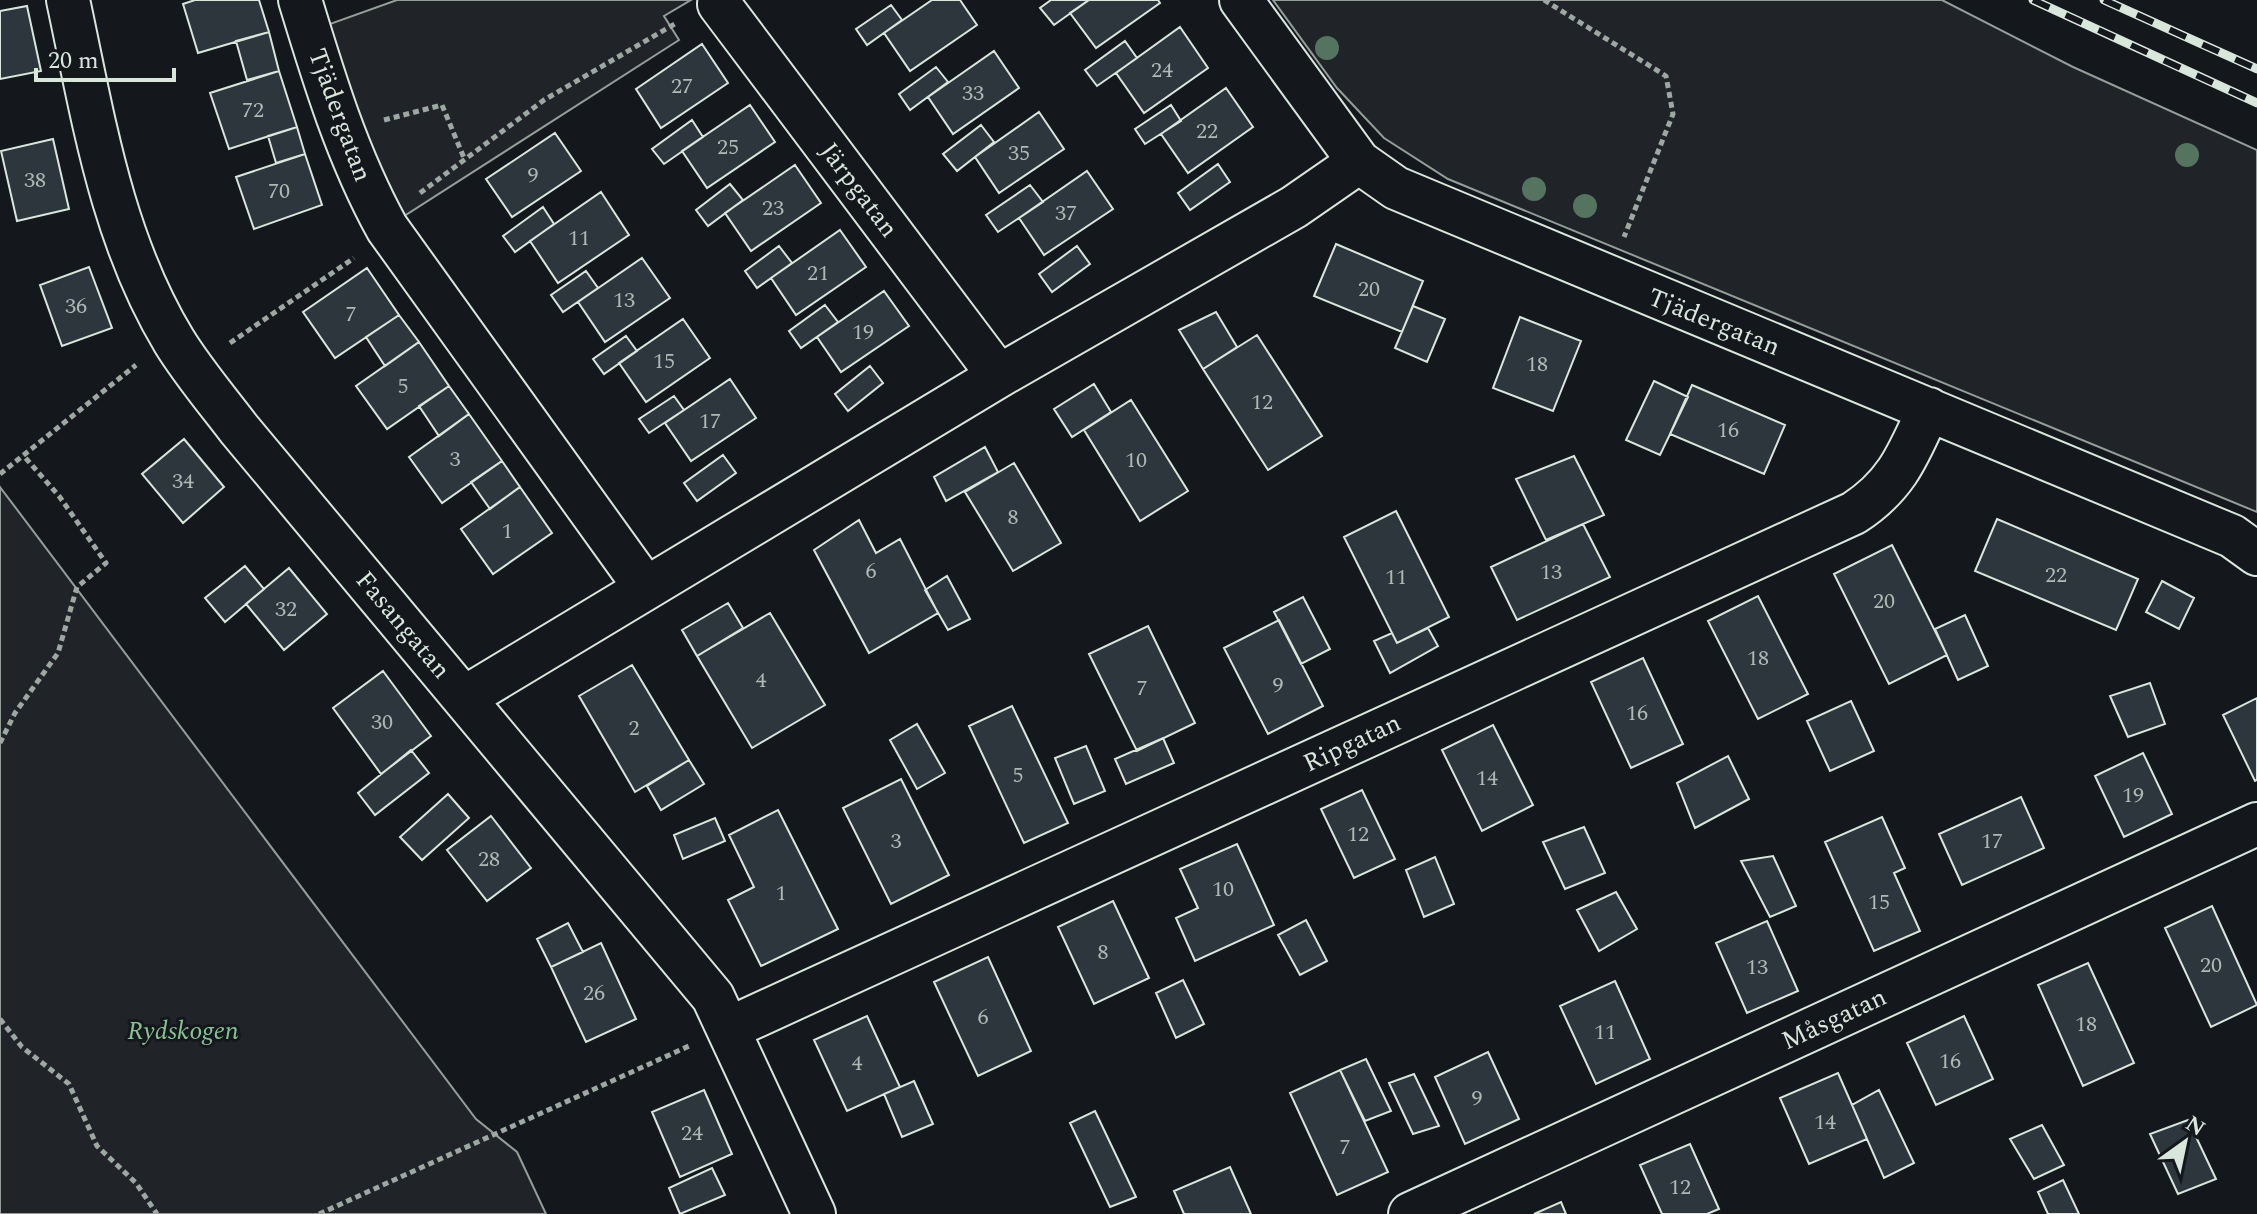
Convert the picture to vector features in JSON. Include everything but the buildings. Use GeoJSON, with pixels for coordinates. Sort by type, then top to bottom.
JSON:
{"type":"FeatureCollection","features":[{"type":"Feature","properties":{"kind":"street","name":"Fasangatan"},"geometry":{"type":"LineString","coordinates":[[68,0],[108,182],[139,270],[184,354],[239,429],[713,997],[814,1214]]}},
{"type":"Feature","properties":{"kind":"street","name":"Tjädergatan"},"geometry":{"type":"LineString","coordinates":[[300,0],[341,131],[360,179],[387,228]]}},
{"type":"Feature","properties":{"kind":"street","name":"Tjädergatan"},"geometry":{"type":"LineString","coordinates":[[1241,0],[1359,162],[1396,188],[1435,207],[2232,536],[2257,554]]}},
{"type":"Feature","properties":{"kind":"street","name":"Järpgatan"},"geometry":{"type":"LineString","coordinates":[[719,4],[999,376]]}},
{"type":"Feature","properties":{"kind":"street"},"geometry":{"type":"LineString","coordinates":[[464,698],[999,376],[1294,207],[1359,162]]}},
{"type":"Feature","properties":{"kind":"street"},"geometry":{"type":"LineString","coordinates":[[387,228],[645,587]]}},
{"type":"Feature","properties":{"kind":"street","name":"Ripgatan"},"geometry":{"type":"LineString","coordinates":[[730,1028],[1854,513],[1880,496],[1899,473],[1929,409]]}},
{"type":"Feature","properties":{"kind":"street","name":"Måsgatan"},"geometry":{"type":"LineString","coordinates":[[1410,1214],[2257,824]]}},
{"type":"Feature","properties":{"kind":"path"},"geometry":{"type":"LineString","coordinates":[[1544,0],[1666,76],[1673,114],[1608,279]]}},
{"type":"Feature","properties":{"kind":"path"},"geometry":{"type":"LineString","coordinates":[[0,474],[125,371],[184,354],[375,243],[400,208],[544,100],[670,25],[719,4]]}},
{"type":"Feature","properties":{"kind":"path"},"geometry":{"type":"LineString","coordinates":[[341,131],[442,105],[464,158]]}},
{"type":"Feature","properties":{"kind":"path"},"geometry":{"type":"LineString","coordinates":[[0,743],[15,713],[58,653],[77,587],[106,563],[59,496],[23,455]]}},
{"type":"Feature","properties":{"kind":"path"},"geometry":{"type":"LineString","coordinates":[[0,1019],[22,1047],[69,1084],[97,1146],[136,1183],[157,1214]]}},
{"type":"Feature","properties":{"kind":"path"},"geometry":{"type":"LineString","coordinates":[[319,1214],[730,1028]]}},
{"type":"Feature","properties":{"kind":"green space"},"geometry":{"type":"Polygon","coordinates":[[[397,0],[691,0],[664,16],[679,40],[401,218],[374,168],[327,25],[397,0]]]}},
{"type":"Feature","properties":{"kind":"green space"},"geometry":{"type":"Polygon","coordinates":[[[1273,0],[1942,0],[2073,67],[2257,150],[2257,512],[1448,179],[1384,138],[1337,88],[1273,0]]]}},
{"type":"Feature","properties":{"kind":"green space","name":"Rydskogen"},"geometry":{"type":"Polygon","coordinates":[[[0,487],[476,1119],[517,1152],[546,1214],[0,1214],[0,487]]]}},
{"type":"Feature","properties":{"kind":"railway"},"geometry":{"type":"LineString","coordinates":[[2033,0],[2257,103]]}},
{"type":"Feature","properties":{"kind":"railway"},"geometry":{"type":"LineString","coordinates":[[2104,0],[2257,69]]}}]}
